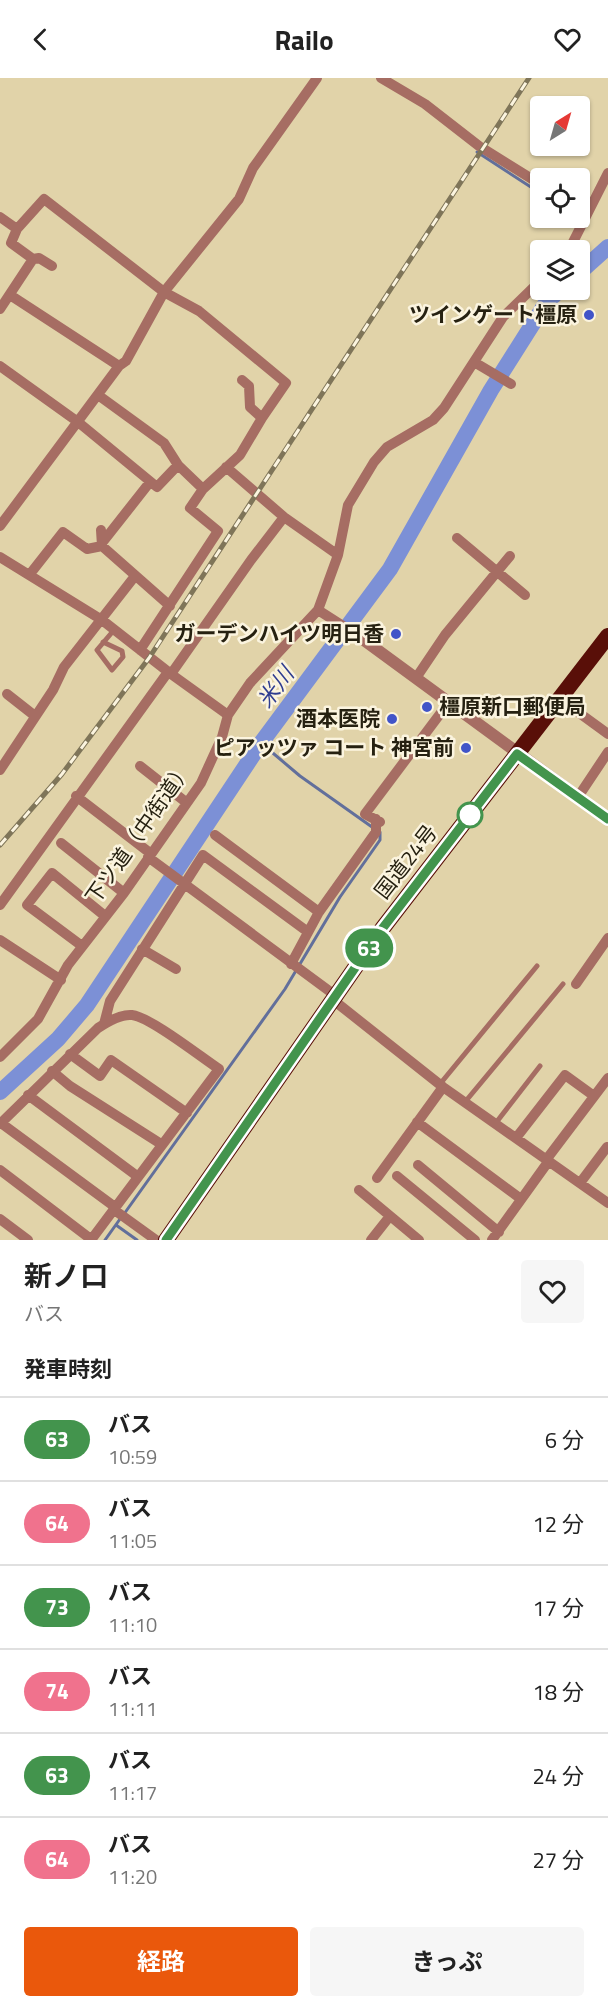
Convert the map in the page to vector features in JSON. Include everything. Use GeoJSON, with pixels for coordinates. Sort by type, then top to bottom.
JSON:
{"type":"FeatureCollection","features":[{"type":"Feature","properties":{"kind":"highway","name":"国道24号"},"geometry":{"type":"LineString","coordinates":[[166,1240],[382,929],[560,699],[605,646]]}},
{"type":"Feature","properties":{"kind":"street"},"geometry":{"type":"LineString","coordinates":[[0,526],[119,366],[126,361],[164,292],[239,199],[253,168],[317,78]]}},
{"type":"Feature","properties":{"kind":"street"},"geometry":{"type":"LineString","coordinates":[[381,78],[400,82],[479,146],[530,178]]}},
{"type":"Feature","properties":{"kind":"street"},"geometry":{"type":"LineString","coordinates":[[590,198],[608,173]]}},
{"type":"Feature","properties":{"kind":"street"},"geometry":{"type":"LineString","coordinates":[[52,266],[39,258],[33,259],[11,243],[17,229],[44,199],[164,292],[199,311],[286,383],[240,455],[203,489],[190,508],[218,531],[140,650]]}},
{"type":"Feature","properties":{"kind":"street"},"geometry":{"type":"LineString","coordinates":[[0,217],[17,229]]}},
{"type":"Feature","properties":{"kind":"street"},"geometry":{"type":"LineString","coordinates":[[0,309],[33,259]]}},
{"type":"Feature","properties":{"kind":"street","name":"下ツ道（中街道）"},"geometry":{"type":"LineString","coordinates":[[0,1058],[38,1019],[82,946],[124,893],[187,803],[212,760],[228,715],[250,683],[318,610],[338,555],[348,505],[374,462],[387,447],[433,420],[444,408],[476,364],[503,317],[530,291]]}},
{"type":"Feature","properties":{"kind":"street"},"geometry":{"type":"LineString","coordinates":[[10,295],[119,366]]}},
{"type":"Feature","properties":{"kind":"street"},"geometry":{"type":"LineString","coordinates":[[476,364],[511,384]]}},
{"type":"Feature","properties":{"kind":"street"},"geometry":{"type":"LineString","coordinates":[[0,366],[78,422],[157,487],[178,465]]}},
{"type":"Feature","properties":{"kind":"street"},"geometry":{"type":"LineString","coordinates":[[242,380],[249,386],[250,407],[262,418]]}},
{"type":"Feature","properties":{"kind":"street"},"geometry":{"type":"LineString","coordinates":[[98,394],[164,442],[178,465],[203,489]]}},
{"type":"Feature","properties":{"kind":"street"},"geometry":{"type":"LineString","coordinates":[[226,467],[284,517],[338,555]]}},
{"type":"Feature","properties":{"kind":"street"},"geometry":{"type":"LineString","coordinates":[[30,574],[63,532],[87,549],[102,545],[150,482]]}},
{"type":"Feature","properties":{"kind":"street"},"geometry":{"type":"LineString","coordinates":[[0,905],[68,812],[76,796],[284,517]]}},
{"type":"Feature","properties":{"kind":"street"},"geometry":{"type":"LineString","coordinates":[[101,530],[102,545],[170,606]]}},
{"type":"Feature","properties":{"kind":"street"},"geometry":{"type":"LineString","coordinates":[[457,538],[525,595]]}},
{"type":"Feature","properties":{"kind":"street"},"geometry":{"type":"LineString","coordinates":[[416,678],[444,634],[510,556]]}},
{"type":"Feature","properties":{"kind":"street"},"geometry":{"type":"LineString","coordinates":[[0,557],[102,620],[169,673],[228,715]]}},
{"type":"Feature","properties":{"kind":"street"},"geometry":{"type":"LineString","coordinates":[[0,770],[4,752],[35,716],[53,690],[64,667],[135,576]]}},
{"type":"Feature","properties":{"kind":"street"},"geometry":{"type":"LineString","coordinates":[[318,610],[330,615],[608,819]]}},
{"type":"Feature","properties":{"kind":"street"},"geometry":{"type":"LineString","coordinates":[[7,694],[35,716]]}},
{"type":"Feature","properties":{"kind":"street"},"geometry":{"type":"LineString","coordinates":[[560,699],[608,734]]}},
{"type":"Feature","properties":{"kind":"street"},"geometry":{"type":"LineString","coordinates":[[296,967],[308,932],[319,912],[376,832],[378,820],[365,814],[449,702]]}},
{"type":"Feature","properties":{"kind":"street"},"geometry":{"type":"LineString","coordinates":[[578,797],[608,752]]}},
{"type":"Feature","properties":{"kind":"street"},"geometry":{"type":"LineString","coordinates":[[140,766],[187,803]]}},
{"type":"Feature","properties":{"kind":"street"},"geometry":{"type":"LineString","coordinates":[[76,796],[165,870],[332,993],[337,1003],[442,1085],[608,1203]]}},
{"type":"Feature","properties":{"kind":"street"},"geometry":{"type":"LineString","coordinates":[[215,835],[319,912]]}},
{"type":"Feature","properties":{"kind":"street"},"geometry":{"type":"LineString","coordinates":[[61,843],[124,893]]}},
{"type":"Feature","properties":{"kind":"street"},"geometry":{"type":"LineString","coordinates":[[104,1024],[110,1001],[182,882],[203,855],[308,932]]}},
{"type":"Feature","properties":{"kind":"street"},"geometry":{"type":"LineString","coordinates":[[82,946],[27,905],[45,881],[52,873],[105,916]]}},
{"type":"Feature","properties":{"kind":"street"},"geometry":{"type":"LineString","coordinates":[[576,984],[608,939]]}},
{"type":"Feature","properties":{"kind":"street"},"geometry":{"type":"LineString","coordinates":[[0,940],[61,980]]}},
{"type":"Feature","properties":{"kind":"street"},"geometry":{"type":"LineString","coordinates":[[142,949],[176,969]]}},
{"type":"Feature","properties":{"kind":"street"},"geometry":{"type":"LineString","coordinates":[[0,1170],[91,1240],[114,1208],[137,1176],[219,1069],[146,1019],[132,1015],[104,1024],[52,1071],[0,1123],[114,1208],[156,1240]]}},
{"type":"Feature","properties":{"kind":"street"},"geometry":{"type":"LineString","coordinates":[[70,1054],[100,1076],[111,1060],[187,1113]]}},
{"type":"Feature","properties":{"kind":"street"},"geometry":{"type":"LineString","coordinates":[[52,1071],[70,1086],[161,1144]]}},
{"type":"Feature","properties":{"kind":"street"},"geometry":{"type":"LineString","coordinates":[[516,1138],[566,1075],[594,1096]]}},
{"type":"Feature","properties":{"kind":"street"},"geometry":{"type":"LineString","coordinates":[[418,1165],[495,1236],[608,1078]]}},
{"type":"Feature","properties":{"kind":"street"},"geometry":{"type":"LineString","coordinates":[[377,1178],[442,1085]]}},
{"type":"Feature","properties":{"kind":"street"},"geometry":{"type":"LineString","coordinates":[[28,1095],[137,1176]]}},
{"type":"Feature","properties":{"kind":"street"},"geometry":{"type":"LineString","coordinates":[[417,1122],[521,1199]]}},
{"type":"Feature","properties":{"kind":"street"},"geometry":{"type":"LineString","coordinates":[[580,1184],[607,1147]]}},
{"type":"Feature","properties":{"kind":"street"},"geometry":{"type":"LineString","coordinates":[[397,1176],[475,1240]]}},
{"type":"Feature","properties":{"kind":"street"},"geometry":{"type":"LineString","coordinates":[[359,1190],[419,1240]]}},
{"type":"Feature","properties":{"kind":"street"},"geometry":{"type":"LineString","coordinates":[[371,1240],[390,1216]]}},
{"type":"Feature","properties":{"kind":"street"},"geometry":{"type":"LineString","coordinates":[[0,1219],[28,1240]]}},
{"type":"Feature","properties":{"kind":"lane"},"geometry":{"type":"LineString","coordinates":[[103,642],[122,651],[123,657],[112,670],[97,650],[103,642],[114,630]]}},
{"type":"Feature","properties":{"kind":"lane"},"geometry":{"type":"LineString","coordinates":[[442,1085],[537,966]]}},
{"type":"Feature","properties":{"kind":"lane"},"geometry":{"type":"LineString","coordinates":[[465,1102],[563,984]]}},
{"type":"Feature","properties":{"kind":"lane"},"geometry":{"type":"LineString","coordinates":[[495,1124],[540,1066]]}},
{"type":"Feature","properties":{"kind":"waterway"},"geometry":{"type":"LineString","coordinates":[[477,152],[530,186]]}},
{"type":"Feature","properties":{"kind":"waterway","name":"米川"},"geometry":{"type":"LineString","coordinates":[[590,263],[608,247]]}},
{"type":"Feature","properties":{"kind":"waterway","name":"米川"},"geometry":{"type":"LineString","coordinates":[[0,1092],[58,1039],[87,1005],[261,743],[390,569],[491,390],[549,300]]}},
{"type":"Feature","properties":{"kind":"waterway"},"geometry":{"type":"LineString","coordinates":[[261,743],[300,776],[372,827]]}},
{"type":"Feature","properties":{"kind":"waterway"},"geometry":{"type":"LineString","coordinates":[[124,1214],[285,989],[340,897],[380,840],[380,832]]}},
{"type":"Feature","properties":{"kind":"waterway"},"geometry":{"type":"LineString","coordinates":[[105,1240],[120,1219]]}},
{"type":"Feature","properties":{"kind":"waterway"},"geometry":{"type":"LineString","coordinates":[[116,1225],[137,1240]]}},
{"type":"Feature","properties":{"kind":"railway"},"geometry":{"type":"LineString","coordinates":[[0,845],[62,774],[149,658],[529,78]]}},
{"type":"Feature","properties":{"kind":"bus line","name":"63"},"geometry":{"type":"LineString","coordinates":[[166,1240],[382,929],[517,754],[608,819]]}},
{"type":"Feature","properties":{"kind":"place","name":"ツインゲート橿原"},"geometry":{"type":"Point","coordinates":[589,315]}},
{"type":"Feature","properties":{"kind":"place","name":"ガーデンハイツ明日香"},"geometry":{"type":"Point","coordinates":[396,634]}},
{"type":"Feature","properties":{"kind":"place","name":"橿原新口郵便局"},"geometry":{"type":"Point","coordinates":[427,707]}},
{"type":"Feature","properties":{"kind":"place","name":"酒本医院"},"geometry":{"type":"Point","coordinates":[392,719]}},
{"type":"Feature","properties":{"kind":"place","name":"ピアッツァ コート 神宮前"},"geometry":{"type":"Point","coordinates":[466,748]}}]}
